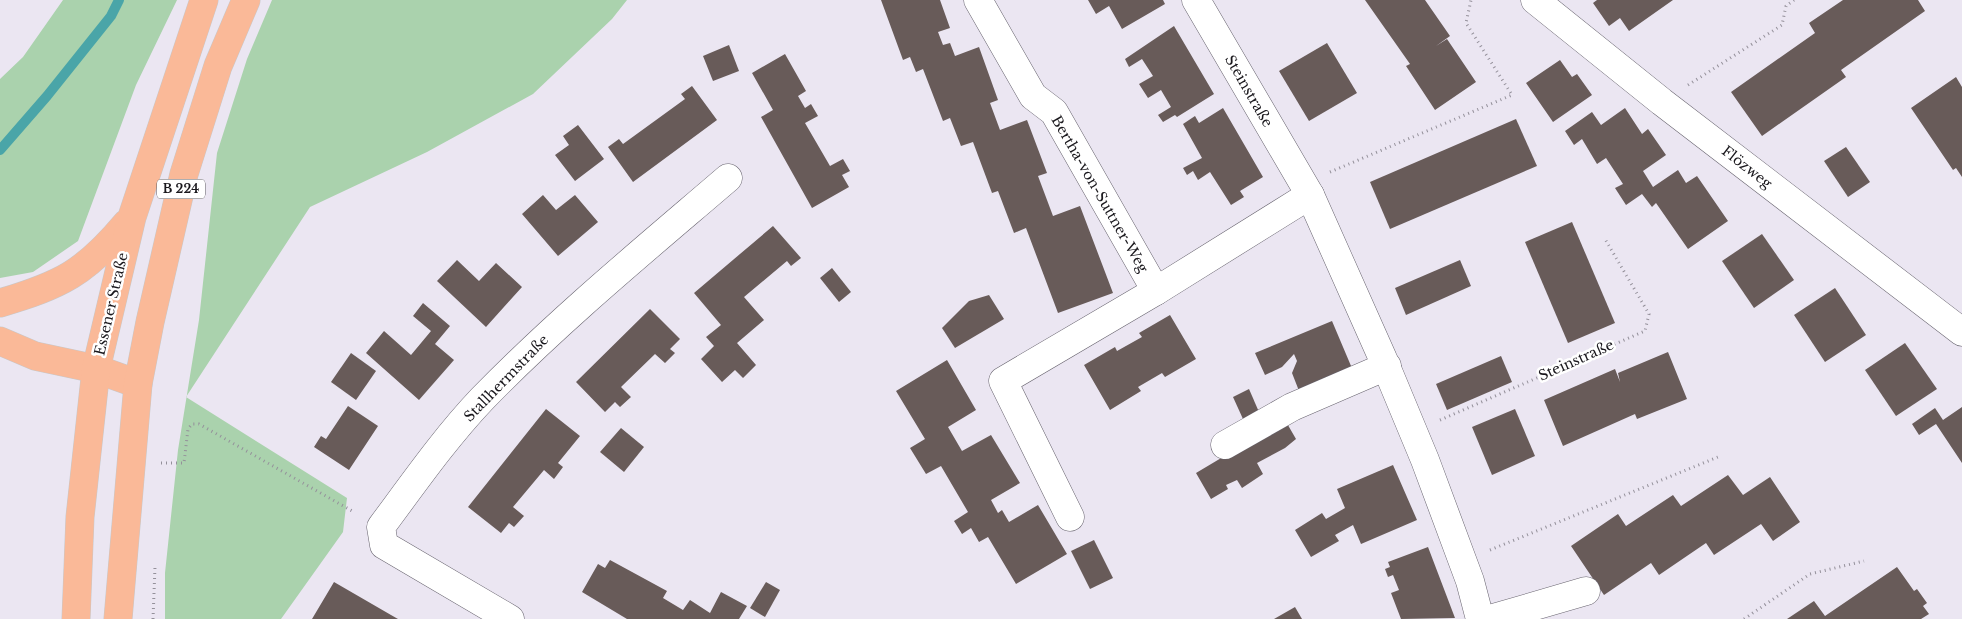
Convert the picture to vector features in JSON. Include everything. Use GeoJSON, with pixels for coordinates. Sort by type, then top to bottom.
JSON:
{"type":"FeatureCollection","features":[{"type":"Feature","properties":{"kind":"main road","name":"Essener Straße"},"geometry":{"type":"LineString","coordinates":[[76,619],[80,517],[96,369],[132,217],[204,0]]}},
{"type":"Feature","properties":{"kind":"main road","name":"B 224"},"geometry":{"type":"LineString","coordinates":[[118,619],[138,384],[184,174],[218,66],[246,0]]}},
{"type":"Feature","properties":{"kind":"main road"},"geometry":{"type":"LineString","coordinates":[[0,303],[46,289],[69,278],[104,251],[132,217]]}},
{"type":"Feature","properties":{"kind":"main road"},"geometry":{"type":"LineString","coordinates":[[0,341],[35,356],[96,369],[138,384]]}},
{"type":"Feature","properties":{"kind":"street","name":"Bertha-von-Suttner-Weg"},"geometry":{"type":"LineString","coordinates":[[978,0],[1033,96],[1054,112],[1156,291]]}},
{"type":"Feature","properties":{"kind":"street","name":"Steinstraße"},"geometry":{"type":"LineString","coordinates":[[1196,0],[1306,189],[1386,366],[1413,431],[1463,561],[1480,619]]}},
{"type":"Feature","properties":{"kind":"street","name":"Flözweg"},"geometry":{"type":"LineString","coordinates":[[1535,0],[1662,102],[1962,332]]}},
{"type":"Feature","properties":{"kind":"street","name":"Stallhermstraße"},"geometry":{"type":"LineString","coordinates":[[381,527],[481,400],[564,320],[728,178]]}},
{"type":"Feature","properties":{"kind":"street"},"geometry":{"type":"LineString","coordinates":[[1070,517],[1003,381],[1156,291],[1306,189]]}},
{"type":"Feature","properties":{"kind":"street"},"geometry":{"type":"LineString","coordinates":[[1225,445],[1292,407],[1386,366]]}},
{"type":"Feature","properties":{"kind":"street"},"geometry":{"type":"LineString","coordinates":[[381,527],[384,545],[510,619]]}},
{"type":"Feature","properties":{"kind":"street"},"geometry":{"type":"LineString","coordinates":[[1490,619],[1586,591]]}},
{"type":"Feature","properties":{"kind":"path"},"geometry":{"type":"LineString","coordinates":[[1306,189],[1512,95],[1466,23],[1471,0]]}},
{"type":"Feature","properties":{"kind":"path"},"geometry":{"type":"LineString","coordinates":[[1662,102],[1782,25],[1786,6],[1794,0]]}},
{"type":"Feature","properties":{"kind":"path","name":"Steinstraße"},"geometry":{"type":"LineString","coordinates":[[1413,431],[1644,330],[1649,314],[1605,240]]}},
{"type":"Feature","properties":{"kind":"path"},"geometry":{"type":"LineString","coordinates":[[161,463],[184,463],[188,429],[192,424],[199,424],[381,527]]}},
{"type":"Feature","properties":{"kind":"path"},"geometry":{"type":"LineString","coordinates":[[1463,561],[1718,457]]}},
{"type":"Feature","properties":{"kind":"path"},"geometry":{"type":"LineString","coordinates":[[1744,619],[1810,574],[1864,561]]}},
{"type":"Feature","properties":{"kind":"green space"},"geometry":{"type":"Polygon","coordinates":[[[63,0],[177,0],[136,85],[78,241],[33,272],[0,278],[0,79],[23,57],[63,0]]]}},
{"type":"Feature","properties":{"kind":"green space"},"geometry":{"type":"Polygon","coordinates":[[[272,0],[627,0],[612,19],[533,94],[427,152],[310,207],[187,396],[199,320],[217,153],[247,59],[272,0]]]}},
{"type":"Feature","properties":{"kind":"green space"},"geometry":{"type":"Polygon","coordinates":[[[187,397],[347,498],[343,532],[281,619],[165,619],[165,573],[178,450],[187,397]]]}},
{"type":"Feature","properties":{"kind":"building"},"geometry":{"type":"Polygon","coordinates":[[[881,0],[940,0],[950,28],[938,32],[943,45],[950,43],[955,56],[979,47],[998,100],[990,103],[1000,130],[1027,120],[1047,173],[1038,176],[1053,216],[1080,206],[1113,293],[1058,313],[1026,228],[1014,233],[998,191],[992,193],[973,142],[961,146],[950,118],[943,121],[923,69],[916,72],[910,57],[903,60],[881,0]]]}},
{"type":"Feature","properties":{"kind":"building"},"geometry":{"type":"Polygon","coordinates":[[[1088,0],[1163,0],[1165,4],[1122,29],[1109,6],[1096,14],[1088,0]]]}},
{"type":"Feature","properties":{"kind":"building"},"geometry":{"type":"Polygon","coordinates":[[[1365,0],[1425,0],[1450,36],[1436,46],[1447,39],[1476,82],[1435,110],[1406,66],[1410,64],[1365,0]]]}},
{"type":"Feature","properties":{"kind":"building"},"geometry":{"type":"Polygon","coordinates":[[[1597,0],[1673,0],[1629,31],[1620,18],[1609,26],[1593,3],[1597,0]]]}},
{"type":"Feature","properties":{"kind":"building"},"geometry":{"type":"Polygon","coordinates":[[[1843,0],[1918,0],[1925,11],[1841,70],[1846,77],[1762,136],[1731,92],[1815,33],[1809,23],[1843,0]]]}},
{"type":"Feature","properties":{"kind":"building"},"geometry":{"type":"Polygon","coordinates":[[[1174,26],[1214,94],[1177,117],[1175,115],[1163,122],[1158,115],[1171,107],[1161,90],[1148,98],[1139,84],[1153,76],[1142,59],[1129,67],[1125,59],[1174,26]]]}},
{"type":"Feature","properties":{"kind":"building"},"geometry":{"type":"Polygon","coordinates":[[[1327,43],[1357,93],[1309,121],[1279,71],[1327,43]]]}},
{"type":"Feature","properties":{"kind":"building"},"geometry":{"type":"Polygon","coordinates":[[[729,45],[739,71],[713,81],[703,56],[729,45]]]}},
{"type":"Feature","properties":{"kind":"building"},"geometry":{"type":"Polygon","coordinates":[[[785,54],[806,91],[798,96],[805,108],[811,104],[818,116],[805,123],[830,166],[843,159],[850,171],[842,175],[849,187],[812,208],[761,117],[773,110],[752,73],[785,54]]]}},
{"type":"Feature","properties":{"kind":"building"},"geometry":{"type":"Polygon","coordinates":[[[1560,60],[1572,77],[1577,74],[1592,95],[1553,122],[1526,83],[1560,60]]]}},
{"type":"Feature","properties":{"kind":"building"},"geometry":{"type":"Polygon","coordinates":[[[1956,77],[1962,87],[1962,177],[1956,168],[1953,170],[1911,108],[1956,77]]]}},
{"type":"Feature","properties":{"kind":"building"},"geometry":{"type":"Polygon","coordinates":[[[692,86],[717,120],[633,182],[608,147],[619,139],[623,144],[685,99],[681,94],[692,86]]]}},
{"type":"Feature","properties":{"kind":"building"},"geometry":{"type":"Polygon","coordinates":[[[1223,108],[1263,177],[1240,191],[1244,197],[1231,205],[1210,172],[1198,180],[1193,171],[1187,175],[1183,168],[1202,158],[1183,124],[1195,116],[1199,123],[1223,108]]]}},
{"type":"Feature","properties":{"kind":"building"},"geometry":{"type":"Polygon","coordinates":[[[1625,108],[1642,134],[1648,129],[1666,155],[1643,171],[1653,187],[1678,170],[1686,183],[1697,176],[1728,221],[1688,249],[1656,203],[1652,207],[1642,194],[1626,205],[1615,188],[1623,184],[1606,158],[1597,164],[1582,139],[1574,145],[1565,131],[1592,112],[1601,125],[1625,108]]]}},
{"type":"Feature","properties":{"kind":"building"},"geometry":{"type":"Polygon","coordinates":[[[1516,119],[1537,166],[1390,229],[1370,182],[1516,119]]]}},
{"type":"Feature","properties":{"kind":"building"},"geometry":{"type":"Polygon","coordinates":[[[578,125],[604,159],[575,181],[555,155],[569,145],[563,136],[578,125]]]}},
{"type":"Feature","properties":{"kind":"building"},"geometry":{"type":"Polygon","coordinates":[[[1846,147],[1870,182],[1848,197],[1824,161],[1846,147]]]}},
{"type":"Feature","properties":{"kind":"building"},"geometry":{"type":"Polygon","coordinates":[[[543,195],[556,210],[575,195],[598,222],[558,256],[522,214],[543,195]]]}},
{"type":"Feature","properties":{"kind":"building"},"geometry":{"type":"Polygon","coordinates":[[[1572,222],[1615,323],[1568,343],[1525,242],[1572,222]]]}},
{"type":"Feature","properties":{"kind":"building"},"geometry":{"type":"Polygon","coordinates":[[[773,226],[801,258],[791,266],[787,261],[744,297],[764,320],[737,343],[756,365],[743,378],[735,370],[722,382],[701,359],[714,346],[706,337],[721,325],[694,293],[773,226]]]}},
{"type":"Feature","properties":{"kind":"building"},"geometry":{"type":"Polygon","coordinates":[[[1762,234],[1794,280],[1754,308],[1722,261],[1762,234]]]}},
{"type":"Feature","properties":{"kind":"building"},"geometry":{"type":"Polygon","coordinates":[[[457,260],[479,281],[496,263],[522,287],[486,327],[437,281],[457,260]]]}},
{"type":"Feature","properties":{"kind":"building"},"geometry":{"type":"Polygon","coordinates":[[[1460,260],[1471,286],[1406,315],[1395,288],[1460,260]]]}},
{"type":"Feature","properties":{"kind":"building"},"geometry":{"type":"Polygon","coordinates":[[[832,268],[851,292],[839,302],[820,278],[832,268]]]}},
{"type":"Feature","properties":{"kind":"building"},"geometry":{"type":"Polygon","coordinates":[[[1835,288],[1866,335],[1825,362],[1794,315],[1835,288]]]}},
{"type":"Feature","properties":{"kind":"building"},"geometry":{"type":"Polygon","coordinates":[[[989,295],[1004,319],[955,348],[942,328],[969,301],[989,295]]]}},
{"type":"Feature","properties":{"kind":"building"},"geometry":{"type":"Polygon","coordinates":[[[423,303],[450,326],[435,344],[454,360],[419,400],[366,353],[384,331],[411,355],[431,331],[413,316],[423,303]]]}},
{"type":"Feature","properties":{"kind":"building"},"geometry":{"type":"Polygon","coordinates":[[[650,309],[680,339],[670,349],[675,353],[665,363],[655,354],[621,387],[631,397],[620,407],[615,402],[605,412],[576,382],[650,309]]]}},
{"type":"Feature","properties":{"kind":"building"},"geometry":{"type":"Polygon","coordinates":[[[1170,315],[1196,359],[1165,377],[1162,373],[1138,387],[1141,391],[1110,410],[1084,365],[1115,347],[1117,351],[1142,337],[1139,333],[1170,315]]]}},
{"type":"Feature","properties":{"kind":"building"},"geometry":{"type":"Polygon","coordinates":[[[1332,321],[1354,373],[1301,396],[1292,373],[1297,361],[1294,354],[1282,367],[1265,375],[1255,353],[1332,321]]]}},
{"type":"Feature","properties":{"kind":"building"},"geometry":{"type":"Polygon","coordinates":[[[1905,343],[1937,389],[1896,416],[1865,370],[1905,343]]]}},
{"type":"Feature","properties":{"kind":"building"},"geometry":{"type":"Polygon","coordinates":[[[1668,352],[1687,399],[1637,419],[1635,414],[1563,446],[1544,400],[1615,369],[1620,382],[1618,373],[1668,352]]]}},
{"type":"Feature","properties":{"kind":"building"},"geometry":{"type":"Polygon","coordinates":[[[351,353],[376,371],[356,400],[331,382],[351,353]]]}},
{"type":"Feature","properties":{"kind":"building"},"geometry":{"type":"Polygon","coordinates":[[[1501,356],[1512,382],[1447,410],[1436,384],[1501,356]]]}},
{"type":"Feature","properties":{"kind":"building"},"geometry":{"type":"Polygon","coordinates":[[[947,360],[976,410],[948,427],[962,451],[991,435],[1020,483],[991,500],[998,513],[1002,510],[1009,522],[1038,505],[1067,554],[1016,584],[988,537],[979,542],[971,528],[962,534],[954,521],[968,512],[941,466],[926,474],[910,448],[925,439],[896,391],[947,360]]]}},
{"type":"Feature","properties":{"kind":"building"},"geometry":{"type":"Polygon","coordinates":[[[1249,389],[1259,412],[1243,419],[1233,397],[1249,389]]]}},
{"type":"Feature","properties":{"kind":"building"},"geometry":{"type":"Polygon","coordinates":[[[348,406],[378,426],[349,470],[314,447],[321,436],[326,439],[348,406]]]}},
{"type":"Feature","properties":{"kind":"building"},"geometry":{"type":"Polygon","coordinates":[[[1962,407],[1962,463],[1936,424],[1919,435],[1912,424],[1935,408],[1943,420],[1962,407]]]}},
{"type":"Feature","properties":{"kind":"building"},"geometry":{"type":"Polygon","coordinates":[[[546,409],[580,436],[558,463],[563,467],[554,479],[544,470],[513,507],[524,516],[514,527],[509,523],[501,533],[468,507],[546,409]]]}},
{"type":"Feature","properties":{"kind":"building"},"geometry":{"type":"Polygon","coordinates":[[[1515,409],[1535,456],[1492,475],[1472,427],[1515,409]]]}},
{"type":"Feature","properties":{"kind":"building"},"geometry":{"type":"Polygon","coordinates":[[[1285,420],[1296,439],[1285,448],[1257,463],[1263,474],[1242,488],[1237,480],[1226,485],[1228,489],[1211,499],[1196,473],[1285,420]]]}},
{"type":"Feature","properties":{"kind":"building"},"geometry":{"type":"Polygon","coordinates":[[[621,428],[644,447],[624,472],[600,452],[621,428]]]}},
{"type":"Feature","properties":{"kind":"building"},"geometry":{"type":"Polygon","coordinates":[[[1393,465],[1417,520],[1361,544],[1353,525],[1335,535],[1339,541],[1311,557],[1295,530],[1322,513],[1326,519],[1345,508],[1337,489],[1393,465]]]}},
{"type":"Feature","properties":{"kind":"building"},"geometry":{"type":"Polygon","coordinates":[[[1728,475],[1743,495],[1770,477],[1800,522],[1773,541],[1761,524],[1714,555],[1706,543],[1659,575],[1651,563],[1604,595],[1571,546],[1618,514],[1626,526],[1673,495],[1681,506],[1728,475]]]}},
{"type":"Feature","properties":{"kind":"building"},"geometry":{"type":"Polygon","coordinates":[[[1094,540],[1113,578],[1090,589],[1071,551],[1094,540]]]}},
{"type":"Feature","properties":{"kind":"building"},"geometry":{"type":"Polygon","coordinates":[[[1428,547],[1455,618],[1401,619],[1391,593],[1399,590],[1393,575],[1388,577],[1385,569],[1390,567],[1388,562],[1428,547]]]}},
{"type":"Feature","properties":{"kind":"building"},"geometry":{"type":"Polygon","coordinates":[[[610,560],[667,591],[663,598],[683,610],[690,600],[710,613],[721,592],[747,606],[739,619],[627,619],[582,592],[598,564],[605,568],[610,560]]]}},
{"type":"Feature","properties":{"kind":"building"},"geometry":{"type":"Polygon","coordinates":[[[1897,567],[1914,591],[1917,589],[1927,603],[1923,606],[1929,614],[1921,619],[1787,619],[1814,601],[1825,616],[1897,567]]]}},
{"type":"Feature","properties":{"kind":"building"},"geometry":{"type":"Polygon","coordinates":[[[334,582],[391,615],[398,619],[312,619],[334,582]]]}},
{"type":"Feature","properties":{"kind":"building"},"geometry":{"type":"Polygon","coordinates":[[[766,582],[780,590],[765,617],[750,608],[766,582]]]}},
{"type":"Feature","properties":{"kind":"building"},"geometry":{"type":"Polygon","coordinates":[[[1295,607],[1302,619],[1274,619],[1295,607]]]}},
{"type":"Feature","properties":{"kind":"waterway"},"geometry":{"type":"LineString","coordinates":[[0,150],[47,96],[111,16],[119,0]]}}]}
